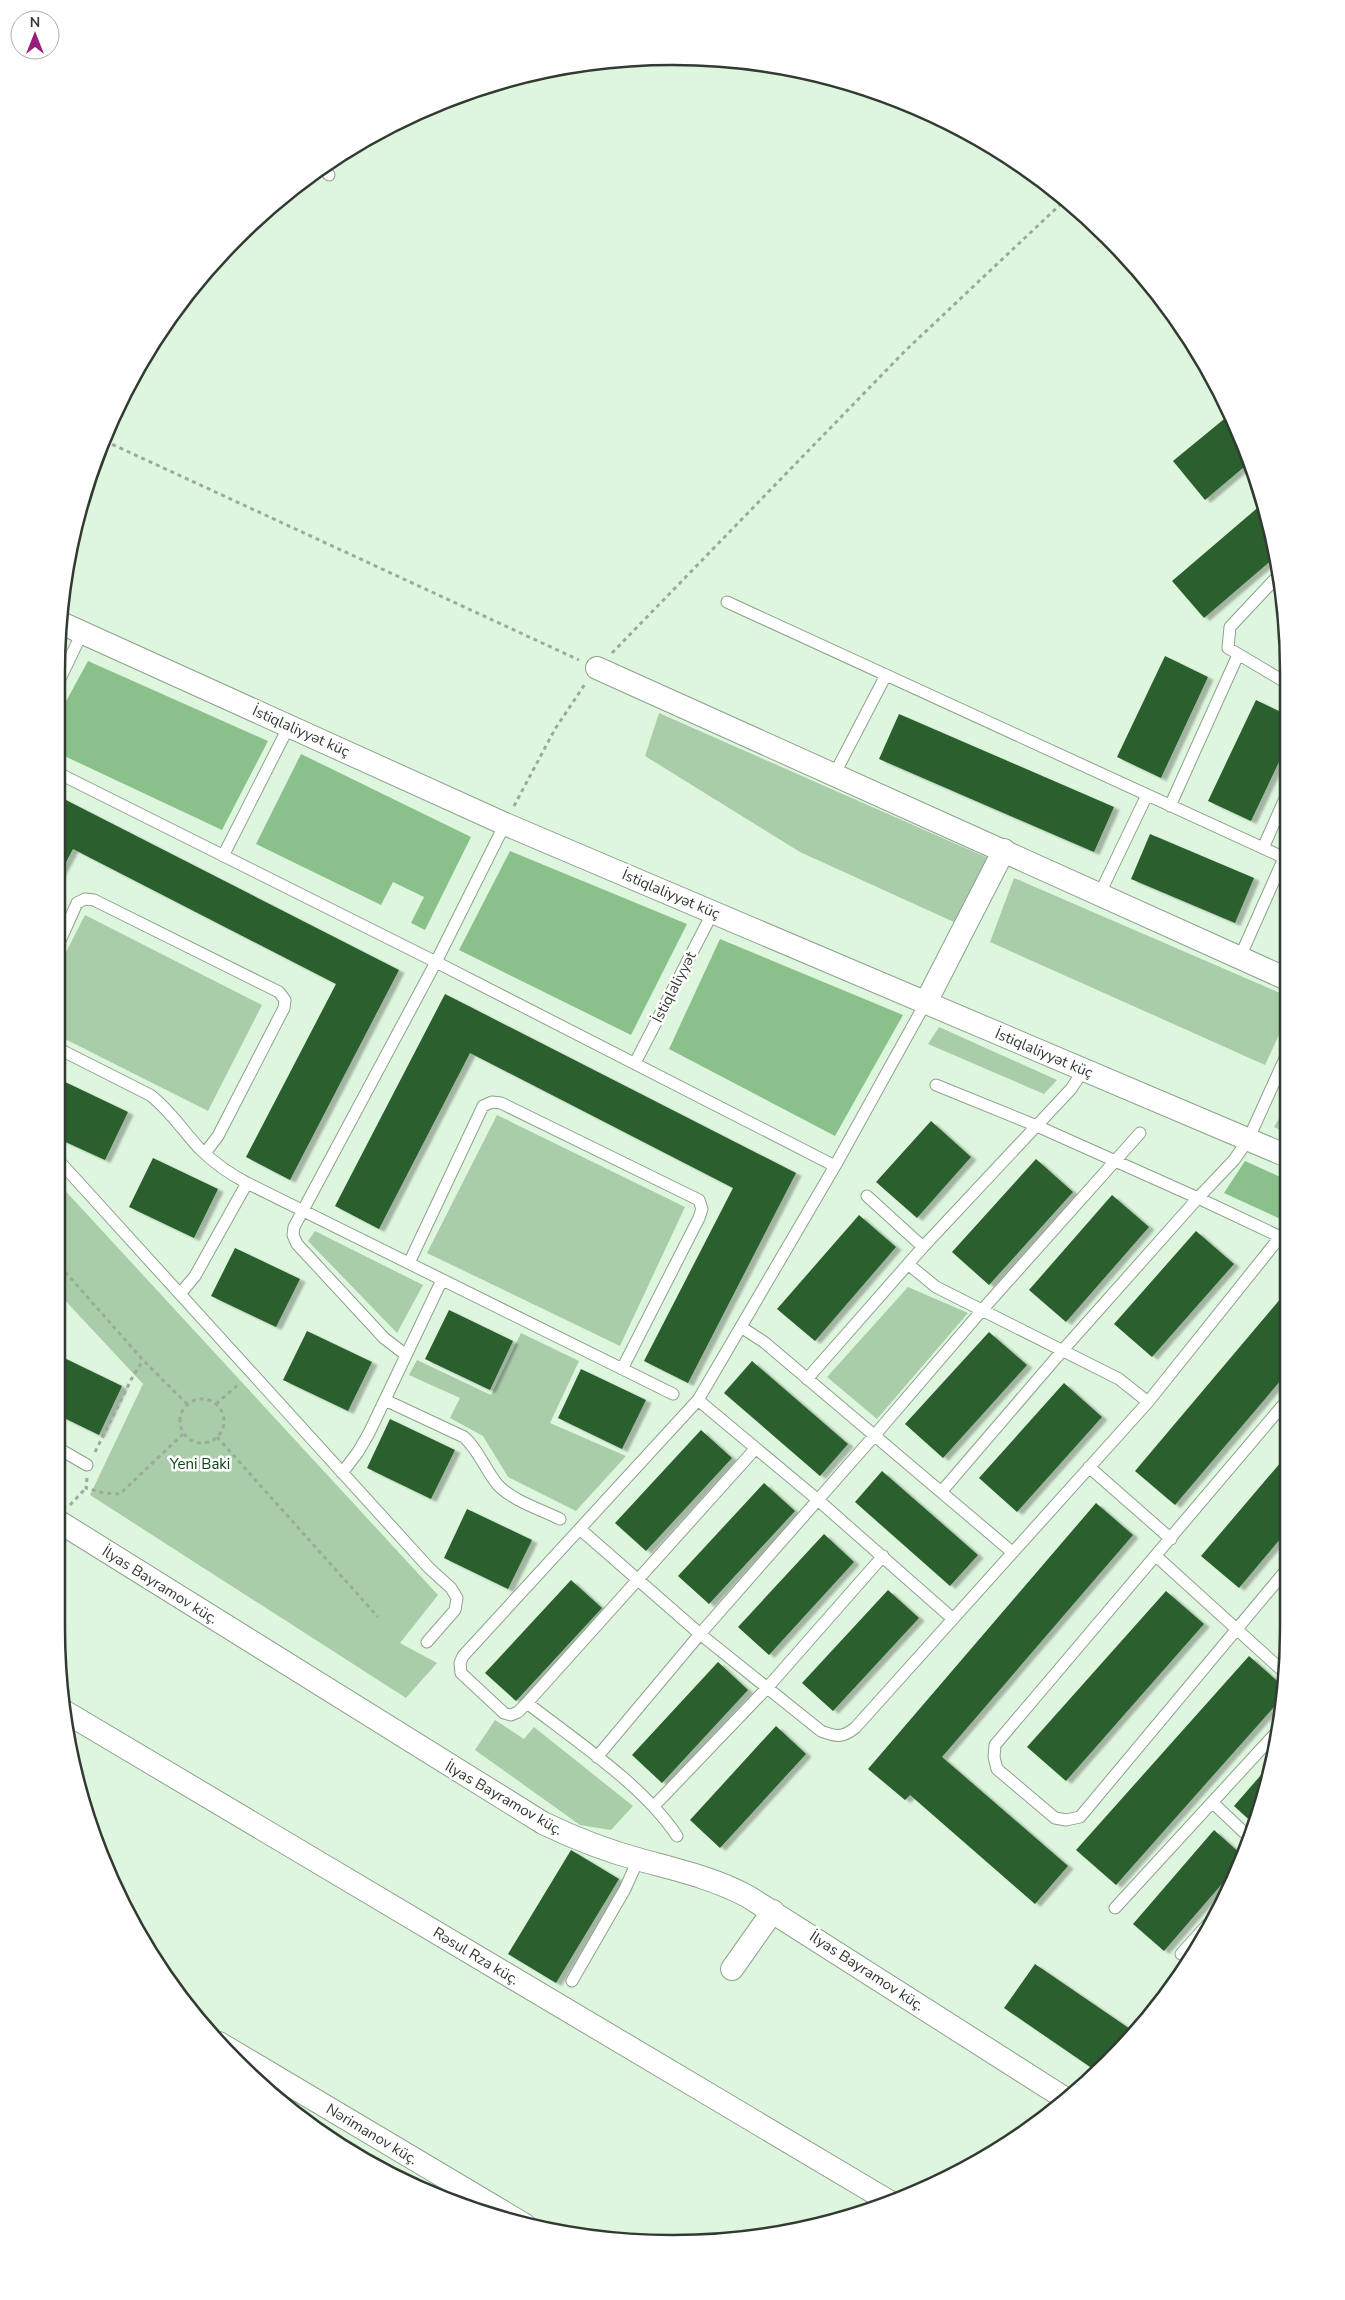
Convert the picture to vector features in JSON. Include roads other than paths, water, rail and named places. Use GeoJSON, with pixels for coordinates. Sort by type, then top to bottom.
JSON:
{"type":"FeatureCollection","features":[{"type":"Feature","properties":{"kind":"street","name":"İstiqlaliyyət küç"},"geometry":{"type":"LineString","coordinates":[[67,625],[505,824],[1280,1153]]}},
{"type":"Feature","properties":{"kind":"street"},"geometry":{"type":"LineString","coordinates":[[597,668],[1280,976]]}},
{"type":"Feature","properties":{"kind":"street"},"geometry":{"type":"LineString","coordinates":[[926,1002],[1004,850]]}},
{"type":"Feature","properties":{"kind":"street","name":"İlyas Bayramov küç."},"geometry":{"type":"LineString","coordinates":[[65,1516],[543,1823],[573,1837],[638,1860],[730,1887],[773,1911],[1060,2095]]}},
{"type":"Feature","properties":{"kind":"street","name":"Rəsul Rza küç."},"geometry":{"type":"LineString","coordinates":[[72,1716],[882,2198]]}},
{"type":"Feature","properties":{"kind":"street"},"geometry":{"type":"LineString","coordinates":[[732,1969],[773,1911]]}},
{"type":"Feature","properties":{"kind":"street","name":"Nərimanov küç."},"geometry":{"type":"LineString","coordinates":[[244,2058],[498,2209]]}},
{"type":"Feature","properties":{"kind":"lane"},"geometry":{"type":"LineString","coordinates":[[1273,581],[1230,627],[1227,640],[1228,648],[1280,678]]}},
{"type":"Feature","properties":{"kind":"lane"},"geometry":{"type":"LineString","coordinates":[[727,602],[1280,855]]}},
{"type":"Feature","properties":{"kind":"lane"},"geometry":{"type":"LineString","coordinates":[[65,668],[82,633]]}},
{"type":"Feature","properties":{"kind":"lane"},"geometry":{"type":"LineString","coordinates":[[1170,806],[1238,655]]}},
{"type":"Feature","properties":{"kind":"lane"},"geometry":{"type":"LineString","coordinates":[[834,775],[886,675]]}},
{"type":"Feature","properties":{"kind":"lane"},"geometry":{"type":"LineString","coordinates":[[224,856],[288,726]]}},
{"type":"Feature","properties":{"kind":"lane"},"geometry":{"type":"LineString","coordinates":[[65,776],[835,1166]]}},
{"type":"Feature","properties":{"kind":"lane"},"geometry":{"type":"LineString","coordinates":[[1100,894],[1147,795]]}},
{"type":"Feature","properties":{"kind":"lane"},"geometry":{"type":"LineString","coordinates":[[1263,848],[1280,810]]}},
{"type":"Feature","properties":{"kind":"lane"},"geometry":{"type":"LineString","coordinates":[[406,1355],[384,1338],[297,1244],[294,1227],[301,1210],[436,962],[505,824]]}},
{"type":"Feature","properties":{"kind":"lane"},"geometry":{"type":"LineString","coordinates":[[1240,957],[1280,871]]}},
{"type":"Feature","properties":{"kind":"lane"},"geometry":{"type":"LineString","coordinates":[[65,930],[77,903],[85,899],[94,900],[279,992],[285,1000],[284,1008],[218,1136],[205,1154]]}},
{"type":"Feature","properties":{"kind":"lane","name":"İstiqlaliyyət"},"geometry":{"type":"LineString","coordinates":[[635,1064],[713,912]]}},
{"type":"Feature","properties":{"kind":"lane"},"geometry":{"type":"LineString","coordinates":[[756,1448],[518,1712],[511,1715],[504,1712],[461,1673],[460,1663],[463,1656],[581,1530],[698,1400],[835,1166],[926,1002]]}},
{"type":"Feature","properties":{"kind":"lane"},"geometry":{"type":"LineString","coordinates":[[65,1052],[150,1095],[160,1103],[205,1154],[226,1171],[247,1184],[673,1394]]}},
{"type":"Feature","properties":{"kind":"lane"},"geometry":{"type":"LineString","coordinates":[[942,1491],[1062,1351],[1234,1160],[1248,1140],[1280,1069]]}},
{"type":"Feature","properties":{"kind":"lane"},"geometry":{"type":"LineString","coordinates":[[807,1379],[908,1264],[1071,1089],[1082,1070]]}},
{"type":"Feature","properties":{"kind":"lane"},"geometry":{"type":"LineString","coordinates":[[936,1085],[1036,1126],[1280,1236]]}},
{"type":"Feature","properties":{"kind":"lane"},"geometry":{"type":"LineString","coordinates":[[409,1264],[483,1106],[492,1102],[501,1104],[699,1200],[702,1209],[699,1218],[622,1369]]}},
{"type":"Feature","properties":{"kind":"lane"},"geometry":{"type":"LineString","coordinates":[[597,1757],[700,1634],[983,1309],[1140,1133]]}},
{"type":"Feature","properties":{"kind":"lane"},"geometry":{"type":"LineString","coordinates":[[65,1168],[429,1568],[451,1588],[457,1598],[455,1610],[427,1642]]}},
{"type":"Feature","properties":{"kind":"lane"},"geometry":{"type":"LineString","coordinates":[[180,1294],[195,1276],[247,1184]]}},
{"type":"Feature","properties":{"kind":"lane"},"geometry":{"type":"LineString","coordinates":[[867,1196],[924,1247]]}},
{"type":"Feature","properties":{"kind":"lane"},"geometry":{"type":"LineString","coordinates":[[581,1530],[700,1634],[821,1731],[835,1736],[844,1736],[855,1728],[1148,1402],[1280,1243]]}},
{"type":"Feature","properties":{"kind":"lane"},"geometry":{"type":"LineString","coordinates":[[908,1264],[936,1287],[1119,1379],[1148,1402]]}},
{"type":"Feature","properties":{"kind":"lane"},"geometry":{"type":"LineString","coordinates":[[342,1472],[358,1452],[442,1280]]}},
{"type":"Feature","properties":{"kind":"lane"},"geometry":{"type":"LineString","coordinates":[[741,1327],[764,1342],[1012,1552]]}},
{"type":"Feature","properties":{"kind":"lane"},"geometry":{"type":"LineString","coordinates":[[385,1400],[464,1437],[473,1445],[497,1484],[507,1493],[560,1519]]}},
{"type":"Feature","properties":{"kind":"lane"},"geometry":{"type":"LineString","coordinates":[[698,1400],[883,1556],[952,1619]]}},
{"type":"Feature","properties":{"kind":"lane"},"geometry":{"type":"LineString","coordinates":[[1280,1407],[1171,1539],[995,1745],[994,1757],[997,1769],[1056,1818],[1066,1820],[1080,1817],[1280,1577]]}},
{"type":"Feature","properties":{"kind":"lane"},"geometry":{"type":"LineString","coordinates":[[65,1452],[87,1465]]}},
{"type":"Feature","properties":{"kind":"lane"},"geometry":{"type":"LineString","coordinates":[[1089,1467],[1171,1539]]}},
{"type":"Feature","properties":{"kind":"lane"},"geometry":{"type":"LineString","coordinates":[[654,1806],[767,1688],[883,1556]]}},
{"type":"Feature","properties":{"kind":"lane"},"geometry":{"type":"LineString","coordinates":[[1156,1556],[1238,1628],[1279,1667]]}},
{"type":"Feature","properties":{"kind":"lane"},"geometry":{"type":"LineString","coordinates":[[527,1703],[597,1757],[654,1806],[677,1836]]}},
{"type":"Feature","properties":{"kind":"lane"},"geometry":{"type":"LineString","coordinates":[[1115,1908],[1269,1742]]}},
{"type":"Feature","properties":{"kind":"lane"},"geometry":{"type":"LineString","coordinates":[[1213,1803],[1244,1833]]}},
{"type":"Feature","properties":{"kind":"lane"},"geometry":{"type":"LineString","coordinates":[[572,1981],[625,1889],[638,1860]]}},
{"type":"Feature","properties":{"kind":"lane"},"geometry":{"type":"LineString","coordinates":[[1181,1954],[1193,1940]]}},
{"type":"Feature","properties":{"kind":"park label","name":"Yeni Baki"},"geometry":{"type":"Point","coordinates":[200,1464]}}]}
